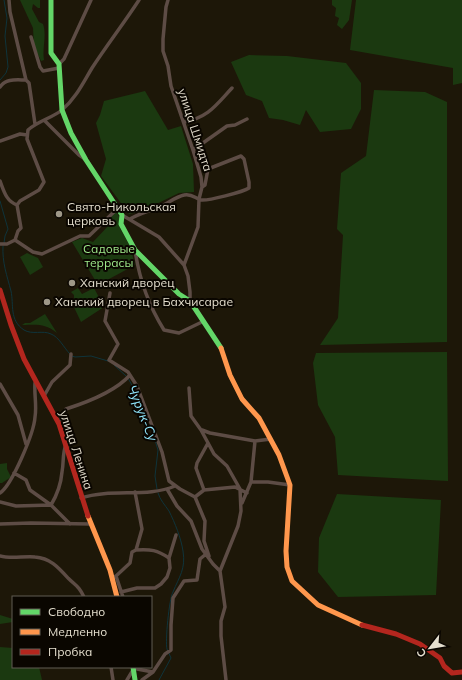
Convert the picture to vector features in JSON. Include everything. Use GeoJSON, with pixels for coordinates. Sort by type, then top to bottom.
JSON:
{"type":"FeatureCollection","features":[{"type":"Feature","properties":{"kind":"street"},"geometry":{"type":"LineString","coordinates":[[9,0],[10,12],[26,80],[29,83],[34,124]]}},
{"type":"Feature","properties":{"kind":"street"},"geometry":{"type":"LineString","coordinates":[[51,0],[51,53],[59,66],[62,110],[72,133],[86,160],[116,209],[122,215],[159,237],[184,265],[190,287],[190,301]]}},
{"type":"Feature","properties":{"kind":"street"},"geometry":{"type":"LineString","coordinates":[[31,37],[40,67],[43,72],[59,66],[64,59],[91,0]]}},
{"type":"Feature","properties":{"kind":"street"},"geometry":{"type":"LineString","coordinates":[[0,244],[7,244],[15,240],[18,231],[21,228],[17,206],[20,201],[39,190],[44,182],[27,139],[28,130],[34,124],[44,121],[62,110],[75,97],[92,68],[139,0]]}},
{"type":"Feature","properties":{"kind":"street","name":"улица Шмидта"},"geometry":{"type":"LineString","coordinates":[[168,0],[164,23],[163,51],[168,66],[171,86],[193,150],[201,177],[202,187],[199,199],[198,227],[184,265]]}},
{"type":"Feature","properties":{"kind":"street"},"geometry":{"type":"LineString","coordinates":[[0,87],[2,84],[10,80],[26,80]]}},
{"type":"Feature","properties":{"kind":"street"},"geometry":{"type":"LineString","coordinates":[[184,122],[197,119],[211,110],[232,88]]}},
{"type":"Feature","properties":{"kind":"street"},"geometry":{"type":"LineString","coordinates":[[193,150],[227,126],[235,125],[247,118]]}},
{"type":"Feature","properties":{"kind":"street"},"geometry":{"type":"LineString","coordinates":[[44,121],[86,160]]}},
{"type":"Feature","properties":{"kind":"street"},"geometry":{"type":"LineString","coordinates":[[0,141],[20,134],[27,135]]}},
{"type":"Feature","properties":{"kind":"street"},"geometry":{"type":"LineString","coordinates":[[130,219],[136,215],[160,207],[184,195],[193,196],[199,199],[214,199],[249,188],[244,159],[241,156],[208,169],[205,185],[202,187]]}},
{"type":"Feature","properties":{"kind":"street"},"geometry":{"type":"LineString","coordinates":[[0,181],[6,196],[17,206]]}},
{"type":"Feature","properties":{"kind":"street"},"geometry":{"type":"LineString","coordinates":[[15,240],[33,252],[42,254],[80,236],[89,236],[116,209]]}},
{"type":"Feature","properties":{"kind":"street"},"geometry":{"type":"LineString","coordinates":[[122,215],[121,224],[135,250],[179,294],[190,301],[204,321],[222,350],[230,375],[242,399],[259,418],[279,455],[290,485],[286,552],[287,567],[292,582],[324,609],[374,630],[386,631],[420,644],[440,658],[444,666],[452,673],[462,672]]}},
{"type":"Feature","properties":{"kind":"street"},"geometry":{"type":"LineString","coordinates":[[135,250],[137,265],[150,306],[164,330],[178,333],[204,321]]}},
{"type":"Feature","properties":{"kind":"street","name":"улица Ленина"},"geometry":{"type":"LineString","coordinates":[[0,290],[8,322],[14,338],[36,382],[58,420],[90,524],[114,577],[117,596]]}},
{"type":"Feature","properties":{"kind":"street"},"geometry":{"type":"LineString","coordinates":[[110,293],[105,321],[118,344],[109,360],[137,386],[148,410],[162,452],[169,480],[175,486],[195,497],[205,521],[204,541],[213,564]]}},
{"type":"Feature","properties":{"kind":"street"},"geometry":{"type":"LineString","coordinates":[[44,396],[52,382],[70,365],[71,355]]}},
{"type":"Feature","properties":{"kind":"street"},"geometry":{"type":"LineString","coordinates":[[58,420],[63,419],[66,409],[96,397],[126,381],[129,377]]}},
{"type":"Feature","properties":{"kind":"street"},"geometry":{"type":"LineString","coordinates":[[0,493],[4,490],[14,473],[27,446],[36,418],[34,390],[36,382]]}},
{"type":"Feature","properties":{"kind":"street"},"geometry":{"type":"LineString","coordinates":[[0,384],[18,415],[27,446]]}},
{"type":"Feature","properties":{"kind":"street"},"geometry":{"type":"LineString","coordinates":[[189,388],[191,416],[202,430],[214,454],[227,466],[240,489],[241,504],[238,526],[220,571],[224,607],[221,621],[221,636],[226,680]]}},
{"type":"Feature","properties":{"kind":"street"},"geometry":{"type":"LineString","coordinates":[[202,430],[210,433],[255,441],[271,439]]}},
{"type":"Feature","properties":{"kind":"street"},"geometry":{"type":"LineString","coordinates":[[241,504],[251,482],[255,441]]}},
{"type":"Feature","properties":{"kind":"street"},"geometry":{"type":"LineString","coordinates":[[51,505],[60,484],[62,454],[66,443]]}},
{"type":"Feature","properties":{"kind":"street"},"geometry":{"type":"LineString","coordinates":[[204,490],[196,468],[197,463],[208,443]]}},
{"type":"Feature","properties":{"kind":"street"},"geometry":{"type":"LineString","coordinates":[[14,473],[26,480],[30,490],[51,505],[70,524]]}},
{"type":"Feature","properties":{"kind":"street"},"geometry":{"type":"LineString","coordinates":[[251,482],[268,482],[290,485]]}},
{"type":"Feature","properties":{"kind":"street"},"geometry":{"type":"LineString","coordinates":[[81,498],[93,494],[167,489],[175,486]]}},
{"type":"Feature","properties":{"kind":"street"},"geometry":{"type":"LineString","coordinates":[[195,497],[204,490],[235,487],[247,493]]}},
{"type":"Feature","properties":{"kind":"street"},"geometry":{"type":"LineString","coordinates":[[167,489],[177,506],[191,521],[206,554],[220,571]]}},
{"type":"Feature","properties":{"kind":"street"},"geometry":{"type":"LineString","coordinates":[[135,492],[142,529],[136,550]]}},
{"type":"Feature","properties":{"kind":"street"},"geometry":{"type":"LineString","coordinates":[[0,502],[16,506],[51,505]]}},
{"type":"Feature","properties":{"kind":"street"},"geometry":{"type":"LineString","coordinates":[[0,524],[90,524]]}},
{"type":"Feature","properties":{"kind":"street"},"geometry":{"type":"LineString","coordinates":[[121,592],[137,588],[155,588],[161,584],[167,576],[170,568],[169,558],[176,535]]}},
{"type":"Feature","properties":{"kind":"street"},"geometry":{"type":"LineString","coordinates":[[122,596],[114,577],[130,563],[132,552],[136,550],[148,549],[159,551],[169,558]]}},
{"type":"Feature","properties":{"kind":"street"},"geometry":{"type":"LineString","coordinates":[[142,680],[153,672],[165,654],[171,650],[173,598],[184,581],[197,580],[200,559],[206,554]]}},
{"type":"Feature","properties":{"kind":"street"},"geometry":{"type":"LineString","coordinates":[[0,556],[34,556],[45,558],[56,565],[79,587],[84,596]]}},
{"type":"Feature","properties":{"kind":"street"},"geometry":{"type":"LineString","coordinates":[[111,668],[113,680]]}},
{"type":"Feature","properties":{"kind":"street"},"geometry":{"type":"LineString","coordinates":[[135,668],[153,672]]}},
{"type":"Feature","properties":{"kind":"street"},"geometry":{"type":"LineString","coordinates":[[127,680],[135,668]]}},
{"type":"Feature","properties":{"kind":"street"},"geometry":{"type":"LineString","coordinates":[[135,668],[135,680]]}},
{"type":"Feature","properties":{"kind":"green space"},"geometry":{"type":"Polygon","coordinates":[[[20,0],[40,0],[40,8],[33,4],[32,9],[39,22],[43,24],[44,28],[44,60],[41,61],[34,46],[33,28],[20,0]]]}},
{"type":"Feature","properties":{"kind":"green space"},"geometry":{"type":"Polygon","coordinates":[[[332,0],[352,0],[349,20],[342,29],[337,25],[339,18],[335,16],[336,8],[332,5],[332,0]]]}},
{"type":"Feature","properties":{"kind":"green space"},"geometry":{"type":"Polygon","coordinates":[[[356,0],[462,0],[462,83],[453,85],[453,68],[350,50],[356,0]]]}},
{"type":"Feature","properties":{"kind":"green space"},"geometry":{"type":"Polygon","coordinates":[[[249,55],[287,56],[346,63],[361,83],[361,109],[351,129],[320,132],[306,110],[300,125],[269,118],[262,101],[246,95],[231,62],[249,55]]]}},
{"type":"Feature","properties":{"kind":"green space"},"geometry":{"type":"Polygon","coordinates":[[[374,90],[425,92],[447,102],[447,342],[320,345],[338,318],[343,235],[337,229],[341,173],[366,156],[374,90]]]}},
{"type":"Feature","properties":{"kind":"green space"},"geometry":{"type":"Polygon","coordinates":[[[145,91],[168,130],[181,126],[193,164],[194,192],[179,193],[142,211],[129,214],[101,176],[106,159],[96,123],[104,101],[145,91]]]}},
{"type":"Feature","properties":{"kind":"green space","name":"Садовые террасы"},"geometry":{"type":"Polygon","coordinates":[[[114,213],[117,213],[120,218],[120,228],[130,246],[135,265],[98,285],[72,242],[82,238],[93,242],[110,224],[109,220],[114,213]]]}},
{"type":"Feature","properties":{"kind":"green space"},"geometry":{"type":"Polygon","coordinates":[[[27,253],[38,258],[43,267],[30,275],[20,257],[27,253]]]}},
{"type":"Feature","properties":{"kind":"green space"},"geometry":{"type":"Polygon","coordinates":[[[78,288],[82,294],[94,288],[104,307],[81,322],[72,303],[74,300],[74,295],[71,292],[78,288]]]}},
{"type":"Feature","properties":{"kind":"green space"},"geometry":{"type":"Polygon","coordinates":[[[45,314],[57,333],[44,326],[22,325],[25,323],[30,323],[45,314]]]}},
{"type":"Feature","properties":{"kind":"green space"},"geometry":{"type":"Polygon","coordinates":[[[447,352],[448,481],[338,475],[335,437],[318,405],[313,363],[316,353],[447,352]]]}},
{"type":"Feature","properties":{"kind":"green space"},"geometry":{"type":"Polygon","coordinates":[[[7,463],[7,469],[11,477],[0,483],[0,464],[7,463]]]}},
{"type":"Feature","properties":{"kind":"green space"},"geometry":{"type":"Polygon","coordinates":[[[337,494],[441,500],[436,595],[338,597],[318,572],[319,538],[337,494]]]}},
{"type":"Feature","properties":{"kind":"green space"},"geometry":{"type":"Polygon","coordinates":[[[0,615],[12,619],[12,622],[0,624],[0,615]]]}},
{"type":"Feature","properties":{"kind":"green space"},"geometry":{"type":"Polygon","coordinates":[[[0,647],[12,648],[12,668],[39,668],[42,680],[0,680],[0,647]]]}},
{"type":"Feature","properties":{"kind":"waterway","name":"Чурук-Су"},"geometry":{"type":"LineString","coordinates":[[0,80],[6,73],[8,67],[5,36],[7,18],[4,0]]}},
{"type":"Feature","properties":{"kind":"waterway","name":"Чурук-Су"},"geometry":{"type":"LineString","coordinates":[[0,201],[8,229],[4,243]]}},
{"type":"Feature","properties":{"kind":"waterway","name":"Чурук-Су"},"geometry":{"type":"LineString","coordinates":[[3,246],[4,263],[11,291],[13,312],[16,322],[24,330],[30,332],[45,332],[54,335],[70,354]]}},
{"type":"Feature","properties":{"kind":"waterway","name":"Чурук-Су"},"geometry":{"type":"LineString","coordinates":[[72,356],[91,356],[108,361]]}},
{"type":"Feature","properties":{"kind":"waterway","name":"Чурук-Су"},"geometry":{"type":"LineString","coordinates":[[114,365],[126,376]]}},
{"type":"Feature","properties":{"kind":"waterway","name":"Чурук-Су"},"geometry":{"type":"LineString","coordinates":[[128,378],[140,400]]}},
{"type":"Feature","properties":{"kind":"waterway","name":"Чурук-Су"},"geometry":{"type":"LineString","coordinates":[[151,427],[158,450],[155,476],[157,489]]}},
{"type":"Feature","properties":{"kind":"waterway","name":"Чурук-Су"},"geometry":{"type":"LineString","coordinates":[[158,493],[176,526],[184,557],[183,568],[172,596],[169,611],[167,649],[171,658],[159,680]]}},
{"type":"Feature","properties":{"kind":"traffic: fast"},"geometry":{"type":"LineString","coordinates":[[51,0],[51,53],[59,64],[62,110],[71,133],[86,160],[122,215],[121,224],[135,250],[179,294],[190,301],[221,348]]}},
{"type":"Feature","properties":{"kind":"traffic: fast"},"geometry":{"type":"LineString","coordinates":[[133,668],[135,680]]}},
{"type":"Feature","properties":{"kind":"traffic: slow"},"geometry":{"type":"LineString","coordinates":[[221,348],[230,375],[242,399],[259,418],[279,455],[290,485],[286,551],[287,567],[292,581],[318,605],[362,625]]}},
{"type":"Feature","properties":{"kind":"traffic: slow"},"geometry":{"type":"LineString","coordinates":[[88,516],[110,570],[117,596]]}},
{"type":"Feature","properties":{"kind":"traffic: jam"},"geometry":{"type":"LineString","coordinates":[[0,290],[24,359],[59,424],[88,516]]}},
{"type":"Feature","properties":{"kind":"traffic: jam"},"geometry":{"type":"LineString","coordinates":[[362,625],[396,634],[420,644],[440,658],[444,666],[452,673],[462,672]]}},
{"type":"Feature","properties":{"kind":"place","name":"Свято-Никольская церковь"},"geometry":{"type":"Point","coordinates":[59,214]}},
{"type":"Feature","properties":{"kind":"place","name":"Ханский дворец"},"geometry":{"type":"Point","coordinates":[72,283]}},
{"type":"Feature","properties":{"kind":"place","name":"Ханский дворец в Бахчисарае"},"geometry":{"type":"Point","coordinates":[47,302]}}]}
